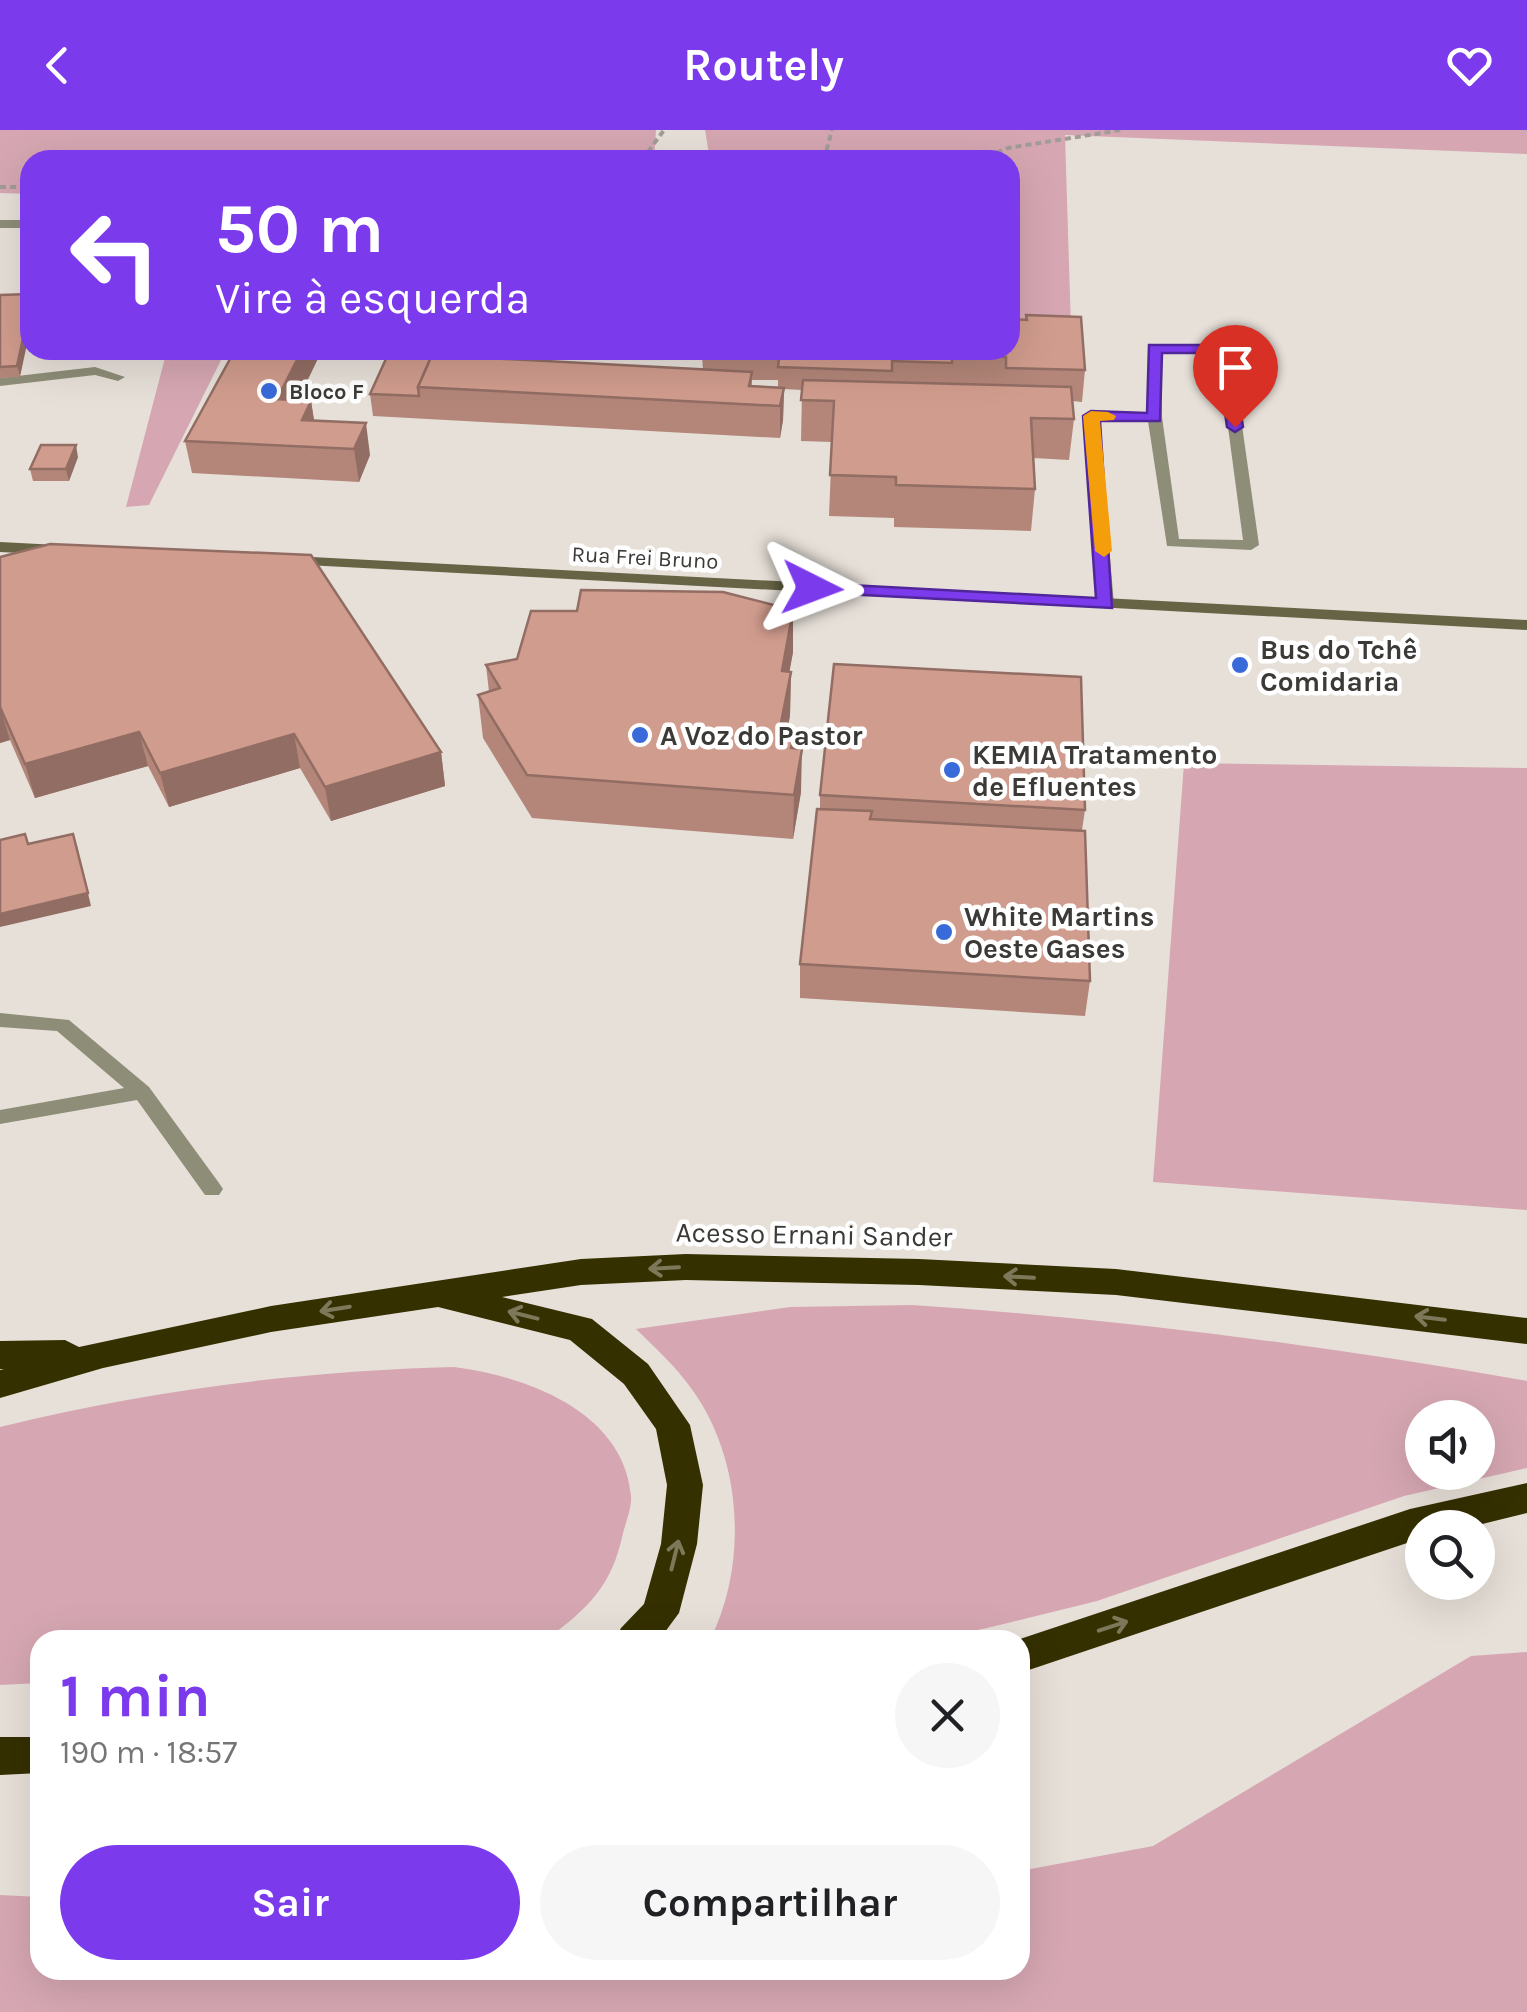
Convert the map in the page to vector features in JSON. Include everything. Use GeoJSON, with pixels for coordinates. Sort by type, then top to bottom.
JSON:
{"type":"FeatureCollection","features":[{"type":"Feature","properties":{"kind":"highway","name":"Acesso Ernani Sander"},"geometry":{"type":"LineString","coordinates":[[103,1354],[270,1319],[431,1293],[581,1272],[686,1267],[918,1272],[1116,1282],[1527,1331]]}},
{"type":"Feature","properties":{"kind":"highway"},"geometry":{"type":"LineString","coordinates":[[431,1293],[580,1329],[636,1374],[673,1425],[685,1485],[679,1544],[660,1613],[644,1630]]}},
{"type":"Feature","properties":{"kind":"highway"},"geometry":{"type":"LineString","coordinates":[[0,1355],[103,1354]]}},
{"type":"Feature","properties":{"kind":"highway"},"geometry":{"type":"LineString","coordinates":[[0,1384],[103,1354]]}},
{"type":"Feature","properties":{"kind":"highway"},"geometry":{"type":"LineString","coordinates":[[1030,1653],[1410,1525],[1527,1498]]}},
{"type":"Feature","properties":{"kind":"highway"},"geometry":{"type":"LineString","coordinates":[[0,1756],[30,1756]]}},
{"type":"Feature","properties":{"kind":"street"},"geometry":{"type":"LineString","coordinates":[[0,547],[78,551]]}},
{"type":"Feature","properties":{"kind":"street","name":"Rua Frei Bruno"},"geometry":{"type":"LineString","coordinates":[[272,560],[1527,625]]}},
{"type":"Feature","properties":{"kind":"lane"},"geometry":{"type":"LineString","coordinates":[[1154,348],[1224,348],[1251,545],[1172,543],[1155,418],[1154,348]]}},
{"type":"Feature","properties":{"kind":"lane"},"geometry":{"type":"LineString","coordinates":[[0,382],[95,371],[118,377]]}},
{"type":"Feature","properties":{"kind":"lane"},"geometry":{"type":"LineString","coordinates":[[1106,604],[1091,416],[1155,418]]}},
{"type":"Feature","properties":{"kind":"lane"},"geometry":{"type":"LineString","coordinates":[[0,1020],[62,1025],[142,1092],[212,1189]]}},
{"type":"Feature","properties":{"kind":"lane"},"geometry":{"type":"LineString","coordinates":[[0,1117],[142,1092]]}},
{"type":"Feature","properties":{"kind":"path"},"geometry":{"type":"LineString","coordinates":[[1003,150],[1121,130]]}},
{"type":"Feature","properties":{"kind":"shaded area"},"geometry":{"type":"Polygon","coordinates":[[[0,130],[656,130],[655,150],[20,150],[20,194],[0,193],[0,130]]]}},
{"type":"Feature","properties":{"kind":"shaded area"},"geometry":{"type":"Polygon","coordinates":[[[705,130],[1527,130],[1527,154],[1065,135],[1071,328],[1020,322],[1020,150],[708,150],[705,130]]]}},
{"type":"Feature","properties":{"kind":"shaded area"},"geometry":{"type":"Polygon","coordinates":[[[164,360],[221,360],[149,505],[126,507],[164,360]]]}},
{"type":"Feature","properties":{"kind":"shaded area"},"geometry":{"type":"Polygon","coordinates":[[[1184,763],[1527,768],[1527,1210],[1153,1182],[1184,763]]]}},
{"type":"Feature","properties":{"kind":"shaded area"},"geometry":{"type":"Polygon","coordinates":[[[912,1305],[1144,1326],[1527,1381],[1527,1468],[1495,1475],[1495,1400],[1405,1400],[1405,1490],[1430,1490],[1097,1601],[977,1630],[714,1630],[731,1575],[734,1506],[718,1438],[679,1372],[636,1329],[790,1307],[912,1305]]]}},
{"type":"Feature","properties":{"kind":"shaded area"},"geometry":{"type":"Polygon","coordinates":[[[454,1367],[482,1372],[539,1389],[591,1420],[610,1441],[624,1466],[631,1496],[618,1552],[596,1595],[558,1630],[30,1630],[30,1684],[0,1685],[0,1427],[169,1393],[340,1373],[454,1367]]]}},
{"type":"Feature","properties":{"kind":"shaded area"},"geometry":{"type":"Polygon","coordinates":[[[1527,1652],[1527,2012],[0,2012],[0,1895],[30,1896],[30,1980],[1030,1980],[1030,1869],[1153,1846],[1471,1656],[1527,1652]]]}},
{"type":"Feature","properties":{"kind":"building"},"geometry":{"type":"Polygon","coordinates":[[[20,294],[17,366],[0,367],[0,295],[20,294]]]}},
{"type":"Feature","properties":{"kind":"building"},"geometry":{"type":"Polygon","coordinates":[[[1026,315],[1081,317],[1085,370],[1006,368],[1006,360],[1020,360],[1020,320],[1027,320],[1026,315]]]}},
{"type":"Feature","properties":{"kind":"building"},"geometry":{"type":"Polygon","coordinates":[[[230,360],[297,360],[277,399],[311,401],[302,420],[366,423],[354,449],[185,441],[230,360]]]}},
{"type":"Feature","properties":{"kind":"building"},"geometry":{"type":"Polygon","coordinates":[[[385,360],[430,360],[418,387],[419,396],[370,394],[385,360]]]}},
{"type":"Feature","properties":{"kind":"building"},"geometry":{"type":"Polygon","coordinates":[[[430,360],[526,360],[752,372],[749,386],[784,388],[780,406],[418,387],[430,360]]]}},
{"type":"Feature","properties":{"kind":"building"},"geometry":{"type":"Polygon","coordinates":[[[779,360],[892,360],[892,371],[778,367],[779,360]]]}},
{"type":"Feature","properties":{"kind":"building"},"geometry":{"type":"Polygon","coordinates":[[[952,360],[952,363],[892,361],[952,360]]]}},
{"type":"Feature","properties":{"kind":"building"},"geometry":{"type":"Polygon","coordinates":[[[803,380],[1071,387],[1074,419],[1031,418],[1035,489],[896,485],[896,477],[830,475],[834,401],[801,400],[803,380]]]}},
{"type":"Feature","properties":{"kind":"building"},"geometry":{"type":"Polygon","coordinates":[[[41,445],[76,445],[66,469],[30,469],[41,445]]]}},
{"type":"Feature","properties":{"kind":"building"},"geometry":{"type":"Polygon","coordinates":[[[50,544],[311,555],[441,752],[325,787],[294,734],[160,773],[139,732],[25,764],[0,707],[0,557],[50,544]]]}},
{"type":"Feature","properties":{"kind":"building","name":"A Voz do Pastor"},"geometry":{"type":"Polygon","coordinates":[[[581,590],[723,592],[793,610],[782,671],[791,672],[779,733],[794,734],[791,748],[802,749],[794,795],[527,775],[478,695],[500,688],[486,665],[517,659],[531,611],[577,611],[581,590]]]}},
{"type":"Feature","properties":{"kind":"building","name":"KEMIA Tratamento de Efluentes"},"geometry":{"type":"Polygon","coordinates":[[[834,664],[1081,677],[1085,810],[820,795],[834,664]]]}},
{"type":"Feature","properties":{"kind":"building","name":"White Martins Oeste Gases"},"geometry":{"type":"Polygon","coordinates":[[[817,809],[872,811],[870,819],[1085,831],[1090,981],[800,964],[817,809]]]}},
{"type":"Feature","properties":{"kind":"building"},"geometry":{"type":"Polygon","coordinates":[[[25,834],[28,844],[73,834],[88,893],[0,914],[0,840],[25,834]]]}},
{"type":"Feature","properties":{"kind":"slow traffic"},"geometry":{"type":"LineString","coordinates":[[1104,551],[1091,416],[1108,416]]}},
{"type":"Feature","properties":{"kind":"place","name":"Bloco F"},"geometry":{"type":"Point","coordinates":[269,391]}},
{"type":"Feature","properties":{"kind":"place","name":"Bus do Tchê Comidaria"},"geometry":{"type":"Point","coordinates":[1240,665]}},
{"type":"Feature","properties":{"kind":"place","name":"A Voz do Pastor"},"geometry":{"type":"Point","coordinates":[640,735]}},
{"type":"Feature","properties":{"kind":"place","name":"KEMIA Tratamento de Efluentes"},"geometry":{"type":"Point","coordinates":[952,770]}},
{"type":"Feature","properties":{"kind":"place","name":"White Martins Oeste Gases"},"geometry":{"type":"Point","coordinates":[944,932]}},
{"type":"Feature","properties":{"kind":"route"},"geometry":{"type":"LineString","coordinates":[[812,588],[1106,604],[1091,416],[1155,418],[1154,348],[1224,348],[1235,427]]}}]}
